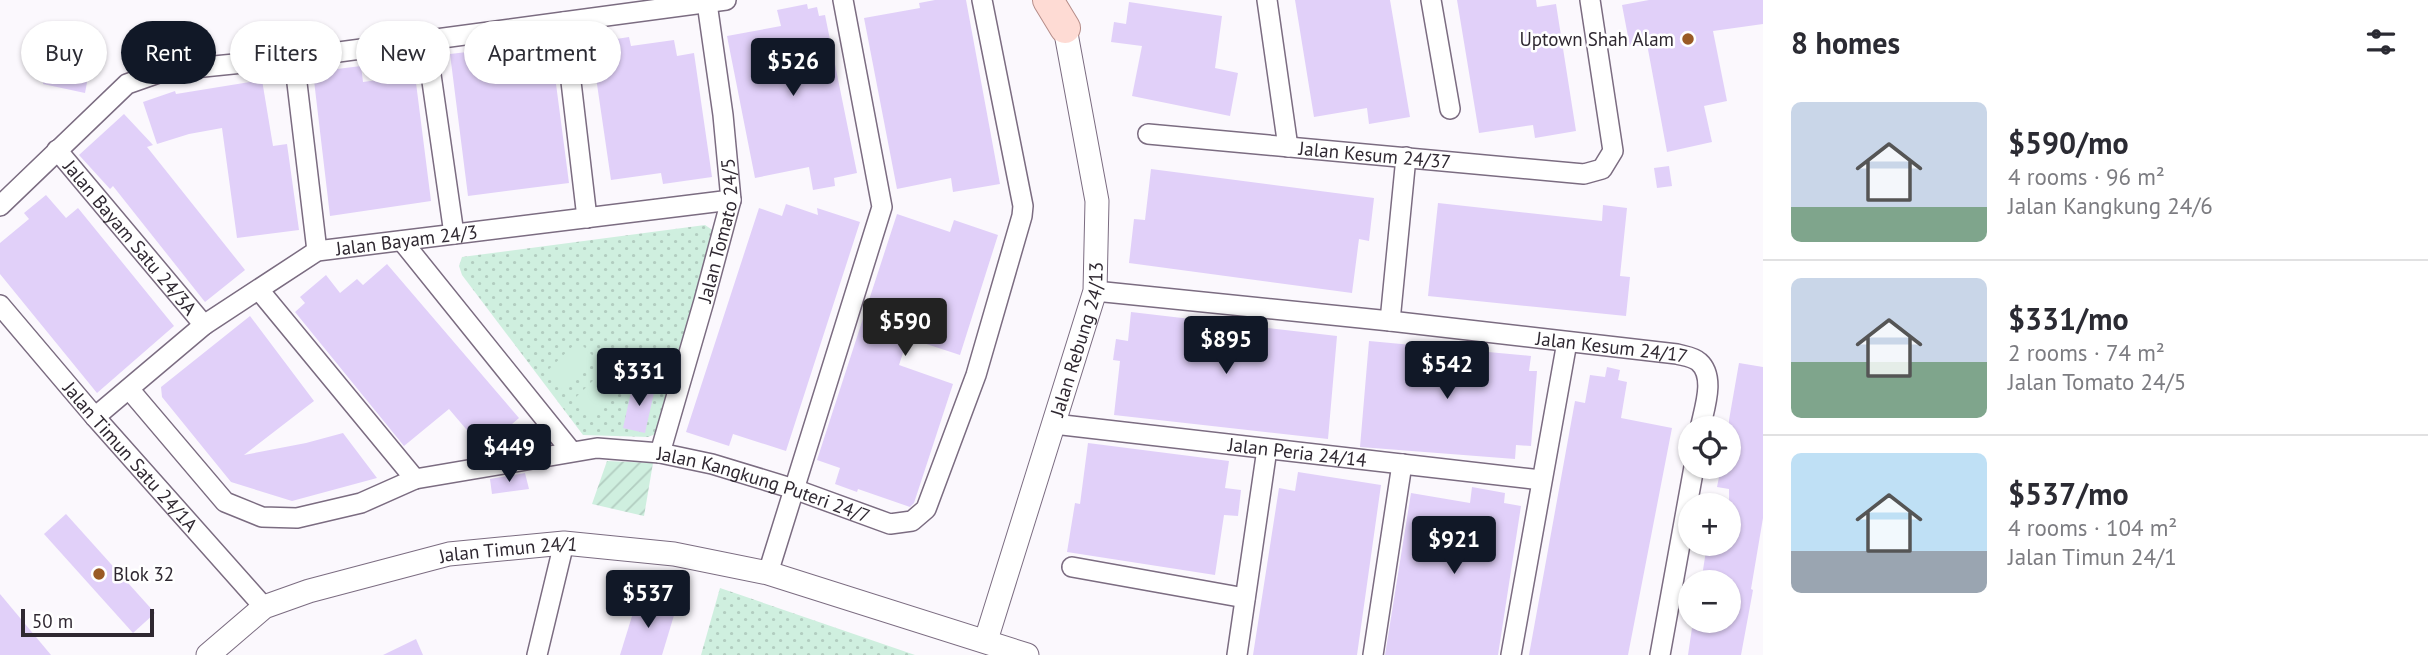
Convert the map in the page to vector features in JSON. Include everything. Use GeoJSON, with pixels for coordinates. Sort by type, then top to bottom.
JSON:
{"type":"FeatureCollection","features":[{"type":"Feature","properties":{"kind":"main road"},"geometry":{"type":"LineString","coordinates":[[1048,0],[1065,14]]}},
{"type":"Feature","properties":{"kind":"street"},"geometry":{"type":"LineString","coordinates":[[768,573],[882,207],[843,0]]}},
{"type":"Feature","properties":{"kind":"street","name":"Jalan Kangkung Puteri 24/7"},"geometry":{"type":"LineString","coordinates":[[129,389],[225,502],[261,517],[297,518],[361,503],[415,479],[597,448],[660,453],[712,464],[794,489],[890,524],[912,521],[926,509],[975,375],[1022,216],[1023,206],[982,0]]}},
{"type":"Feature","properties":{"kind":"street"},"geometry":{"type":"LineString","coordinates":[[1267,0],[1288,146]]}},
{"type":"Feature","properties":{"kind":"street"},"geometry":{"type":"LineString","coordinates":[[1431,0],[1450,109]]}},
{"type":"Feature","properties":{"kind":"street","name":"Jalan Kesum 24/37"},"geometry":{"type":"LineString","coordinates":[[1148,134],[1584,174],[1602,169],[1613,151],[1590,0]]}},
{"type":"Feature","properties":{"kind":"street"},"geometry":{"type":"LineString","coordinates":[[571,21],[717,1]]}},
{"type":"Feature","properties":{"kind":"street","name":"Jalan Tomato 24/5"},"geometry":{"type":"LineString","coordinates":[[660,453],[705,301],[731,200],[717,1]]}},
{"type":"Feature","properties":{"kind":"street","name":"Jalan Rebung 24/13"},"geometry":{"type":"LineString","coordinates":[[986,640],[1095,291],[1097,201],[1065,14]]}},
{"type":"Feature","properties":{"kind":"street"},"geometry":{"type":"LineString","coordinates":[[0,206],[127,83],[164,71],[230,64]]}},
{"type":"Feature","properties":{"kind":"street"},"geometry":{"type":"LineString","coordinates":[[297,84],[317,251]]}},
{"type":"Feature","properties":{"kind":"street"},"geometry":{"type":"LineString","coordinates":[[432,84],[454,234]]}},
{"type":"Feature","properties":{"kind":"street"},"geometry":{"type":"LineString","coordinates":[[571,84],[587,218]]}},
{"type":"Feature","properties":{"kind":"street","name":"Jalan Bayam Satu 24/3A"},"geometry":{"type":"LineString","coordinates":[[57,150],[204,325]]}},
{"type":"Feature","properties":{"kind":"street"},"geometry":{"type":"LineString","coordinates":[[1390,321],[1406,158]]}},
{"type":"Feature","properties":{"kind":"street","name":"Jalan Bayam 24/3"},"geometry":{"type":"LineString","coordinates":[[95,417],[204,325],[317,251],[731,200]]}},
{"type":"Feature","properties":{"kind":"street"},"geometry":{"type":"LineString","coordinates":[[402,241],[572,451]]}},
{"type":"Feature","properties":{"kind":"street"},"geometry":{"type":"LineString","coordinates":[[259,290],[415,479]]}},
{"type":"Feature","properties":{"kind":"street","name":"Jalan Kesum 24/17"},"geometry":{"type":"LineString","coordinates":[[1095,291],[1677,354],[1697,359],[1706,370],[1708,383],[1702,416]]}},
{"type":"Feature","properties":{"kind":"street","name":"Jalan Timun Satu 24/1A"},"geometry":{"type":"LineString","coordinates":[[0,305],[95,417],[264,607]]}},
{"type":"Feature","properties":{"kind":"street"},"geometry":{"type":"LineString","coordinates":[[1511,655],[1567,342]]}},
{"type":"Feature","properties":{"kind":"street","name":"Jalan Peria 24/14"},"geometry":{"type":"LineString","coordinates":[[1054,424],[1541,480]]}},
{"type":"Feature","properties":{"kind":"street"},"geometry":{"type":"LineString","coordinates":[[1237,655],[1267,449]]}},
{"type":"Feature","properties":{"kind":"street"},"geometry":{"type":"LineString","coordinates":[[1373,655],[1402,464]]}},
{"type":"Feature","properties":{"kind":"street"},"geometry":{"type":"LineString","coordinates":[[1660,655],[1692,479]]}},
{"type":"Feature","properties":{"kind":"street"},"geometry":{"type":"LineString","coordinates":[[537,655],[564,543]]}},
{"type":"Feature","properties":{"kind":"street","name":"Jalan Timun 24/1"},"geometry":{"type":"LineString","coordinates":[[208,655],[264,607],[351,578],[449,554],[564,543],[674,554],[768,573],[1027,655]]}},
{"type":"Feature","properties":{"kind":"street"},"geometry":{"type":"LineString","coordinates":[[1072,567],[1245,598]]}},
{"type":"Feature","properties":{"kind":"green space"},"geometry":{"type":"Polygon","coordinates":[[[705,225],[714,231],[658,433],[648,437],[583,435],[462,275],[459,266],[462,257],[705,225]]]}},
{"type":"Feature","properties":{"kind":"green space"},"geometry":{"type":"Polygon","coordinates":[[[578,341],[594,357],[562,389],[546,372],[578,341]]]}},
{"type":"Feature","properties":{"kind":"green space"},"geometry":{"type":"Polygon","coordinates":[[[605,369],[621,385],[589,417],[573,400],[605,369]]]}},
{"type":"Feature","properties":{"kind":"green space"},"geometry":{"type":"Polygon","coordinates":[[[607,461],[653,463],[644,516],[592,504],[607,461]]]}},
{"type":"Feature","properties":{"kind":"green space"},"geometry":{"type":"Polygon","coordinates":[[[720,588],[915,655],[701,655],[720,588]]]}},
{"type":"Feature","properties":{"kind":"building"},"geometry":{"type":"Polygon","coordinates":[[[966,0],[1000,184],[953,192],[951,178],[897,189],[864,18],[920,8],[919,3],[966,0]]]}},
{"type":"Feature","properties":{"kind":"building"},"geometry":{"type":"Polygon","coordinates":[[[1295,0],[1390,0],[1410,117],[1369,124],[1367,108],[1314,117],[1295,0]]]}},
{"type":"Feature","properties":{"kind":"building"},"geometry":{"type":"Polygon","coordinates":[[[1457,0],[1536,0],[1537,7],[1556,4],[1576,131],[1535,138],[1533,125],[1479,133],[1457,0]]]}},
{"type":"Feature","properties":{"kind":"building","name":"Uptown Shah Alam"},"geometry":{"type":"Polygon","coordinates":[[[1649,0],[1763,0],[1763,24],[1713,31],[1727,101],[1704,106],[1712,142],[1667,152],[1647,44],[1630,47],[1622,5],[1649,0]]]}},
{"type":"Feature","properties":{"kind":"building"},"geometry":{"type":"Polygon","coordinates":[[[1129,2],[1222,16],[1215,68],[1238,73],[1230,116],[1132,96],[1142,46],[1111,42],[1114,22],[1126,24],[1129,2]]]}},
{"type":"Feature","properties":{"kind":"building"},"geometry":{"type":"Polygon","coordinates":[[[807,4],[808,9],[817,7],[819,16],[825,15],[857,173],[834,178],[835,186],[813,190],[809,167],[755,178],[727,36],[781,26],[777,10],[807,4]]]}},
{"type":"Feature","properties":{"kind":"building"},"geometry":{"type":"Polygon","coordinates":[[[629,37],[631,46],[674,40],[677,56],[694,53],[712,177],[663,184],[661,173],[611,180],[597,84],[621,84],[621,38],[629,37]]]}},
{"type":"Feature","properties":{"kind":"building"},"geometry":{"type":"Polygon","coordinates":[[[464,52],[464,84],[556,84],[569,183],[468,196],[450,54],[464,52]]]}},
{"type":"Feature","properties":{"kind":"building"},"geometry":{"type":"Polygon","coordinates":[[[356,67],[356,84],[416,84],[431,201],[330,216],[314,84],[342,84],[342,68],[356,67]]]}},
{"type":"Feature","properties":{"kind":"building"},"geometry":{"type":"Polygon","coordinates":[[[43,84],[87,84],[85,93],[43,84]]]}},
{"type":"Feature","properties":{"kind":"building"},"geometry":{"type":"Polygon","coordinates":[[[237,84],[263,84],[273,146],[287,144],[299,230],[237,238],[222,128],[157,144],[143,102],[175,91],[176,94],[237,84]]]}},
{"type":"Feature","properties":{"kind":"building"},"geometry":{"type":"Polygon","coordinates":[[[124,114],[153,145],[147,147],[245,270],[205,302],[113,186],[110,189],[79,155],[124,114]]]}},
{"type":"Feature","properties":{"kind":"building"},"geometry":{"type":"Polygon","coordinates":[[[1669,166],[1672,186],[1657,188],[1654,168],[1669,166]]]}},
{"type":"Feature","properties":{"kind":"building"},"geometry":{"type":"Polygon","coordinates":[[[1151,169],[1374,198],[1369,241],[1359,239],[1352,293],[1129,263],[1134,219],[1145,220],[1151,169]]]}},
{"type":"Feature","properties":{"kind":"building"},"geometry":{"type":"Polygon","coordinates":[[[46,195],[66,218],[78,208],[174,326],[97,393],[0,274],[0,243],[29,219],[24,213],[46,195]]]}},
{"type":"Feature","properties":{"kind":"building"},"geometry":{"type":"Polygon","coordinates":[[[1438,203],[1602,221],[1603,205],[1627,208],[1620,276],[1630,277],[1626,316],[1428,296],[1438,203]]]}},
{"type":"Feature","properties":{"kind":"building"},"geometry":{"type":"Polygon","coordinates":[[[786,204],[818,215],[817,208],[860,222],[786,451],[733,434],[729,446],[686,432],[759,208],[782,216],[786,204]]]}},
{"type":"Feature","properties":{"kind":"building"},"geometry":{"type":"Polygon","coordinates":[[[897,214],[950,232],[954,220],[998,235],[960,355],[908,338],[899,365],[953,384],[914,503],[910,507],[835,484],[840,468],[817,460],[897,214]]]}},
{"type":"Feature","properties":{"kind":"building"},"geometry":{"type":"Polygon","coordinates":[[[387,264],[519,418],[483,449],[449,409],[404,446],[295,312],[305,303],[300,297],[326,275],[340,293],[357,279],[363,285],[387,264]]]}},
{"type":"Feature","properties":{"kind":"building"},"geometry":{"type":"Polygon","coordinates":[[[1131,312],[1337,336],[1328,439],[1114,415],[1120,361],[1113,360],[1116,339],[1128,341],[1131,312]]]}},
{"type":"Feature","properties":{"kind":"building"},"geometry":{"type":"Polygon","coordinates":[[[250,316],[314,401],[244,455],[343,433],[377,478],[292,501],[231,482],[162,397],[161,387],[250,316]]]}},
{"type":"Feature","properties":{"kind":"building"},"geometry":{"type":"Polygon","coordinates":[[[1369,341],[1531,356],[1529,371],[1537,371],[1531,446],[1516,445],[1515,459],[1360,447],[1369,341]]]}},
{"type":"Feature","properties":{"kind":"building"},"geometry":{"type":"Polygon","coordinates":[[[1739,363],[1763,367],[1763,518],[1741,655],[1688,655],[1691,633],[1741,633],[1741,570],[1703,570],[1705,556],[1741,556],[1741,493],[1729,493],[1729,489],[1717,487],[1719,479],[1741,479],[1741,416],[1730,416],[1739,363]]]}},
{"type":"Feature","properties":{"kind":"building"},"geometry":{"type":"Polygon","coordinates":[[[1607,367],[1620,370],[1618,380],[1627,382],[1621,418],[1672,428],[1628,655],[1529,655],[1575,401],[1585,403],[1590,375],[1605,377],[1607,367]]]}},
{"type":"Feature","properties":{"kind":"building"},"geometry":{"type":"Polygon","coordinates":[[[633,383],[655,388],[645,433],[623,428],[633,383]]]}},
{"type":"Feature","properties":{"kind":"building"},"geometry":{"type":"Polygon","coordinates":[[[1088,443],[1229,461],[1225,488],[1241,490],[1238,516],[1224,515],[1215,575],[1067,552],[1075,503],[1080,504],[1088,443]]]}},
{"type":"Feature","properties":{"kind":"building"},"geometry":{"type":"Polygon","coordinates":[[[1298,472],[1381,485],[1357,655],[1253,655],[1279,488],[1295,491],[1298,472]]]}},
{"type":"Feature","properties":{"kind":"building"},"geometry":{"type":"Polygon","coordinates":[[[525,473],[529,489],[492,494],[490,479],[525,473]]]}},
{"type":"Feature","properties":{"kind":"building"},"geometry":{"type":"Polygon","coordinates":[[[1472,487],[1505,493],[1504,503],[1521,506],[1498,655],[1385,655],[1411,493],[1470,503],[1472,487]]]}},
{"type":"Feature","properties":{"kind":"building","name":"Blok 32"},"geometry":{"type":"Polygon","coordinates":[[[66,514],[155,613],[133,633],[44,534],[66,514]]]}},
{"type":"Feature","properties":{"kind":"building"},"geometry":{"type":"Polygon","coordinates":[[[0,594],[51,655],[0,655],[0,594]]]}},
{"type":"Feature","properties":{"kind":"building"},"geometry":{"type":"Polygon","coordinates":[[[637,600],[675,612],[662,655],[620,655],[637,600]]]}},
{"type":"Feature","properties":{"kind":"building"},"geometry":{"type":"Polygon","coordinates":[[[416,639],[423,655],[383,655],[416,639]]]}},
{"type":"Feature","properties":{"kind":"place","name":"Uptown Shah Alam"},"geometry":{"type":"Point","coordinates":[1688,39]}},
{"type":"Feature","properties":{"kind":"place","name":"Blok 32"},"geometry":{"type":"Point","coordinates":[99,574]}}]}
